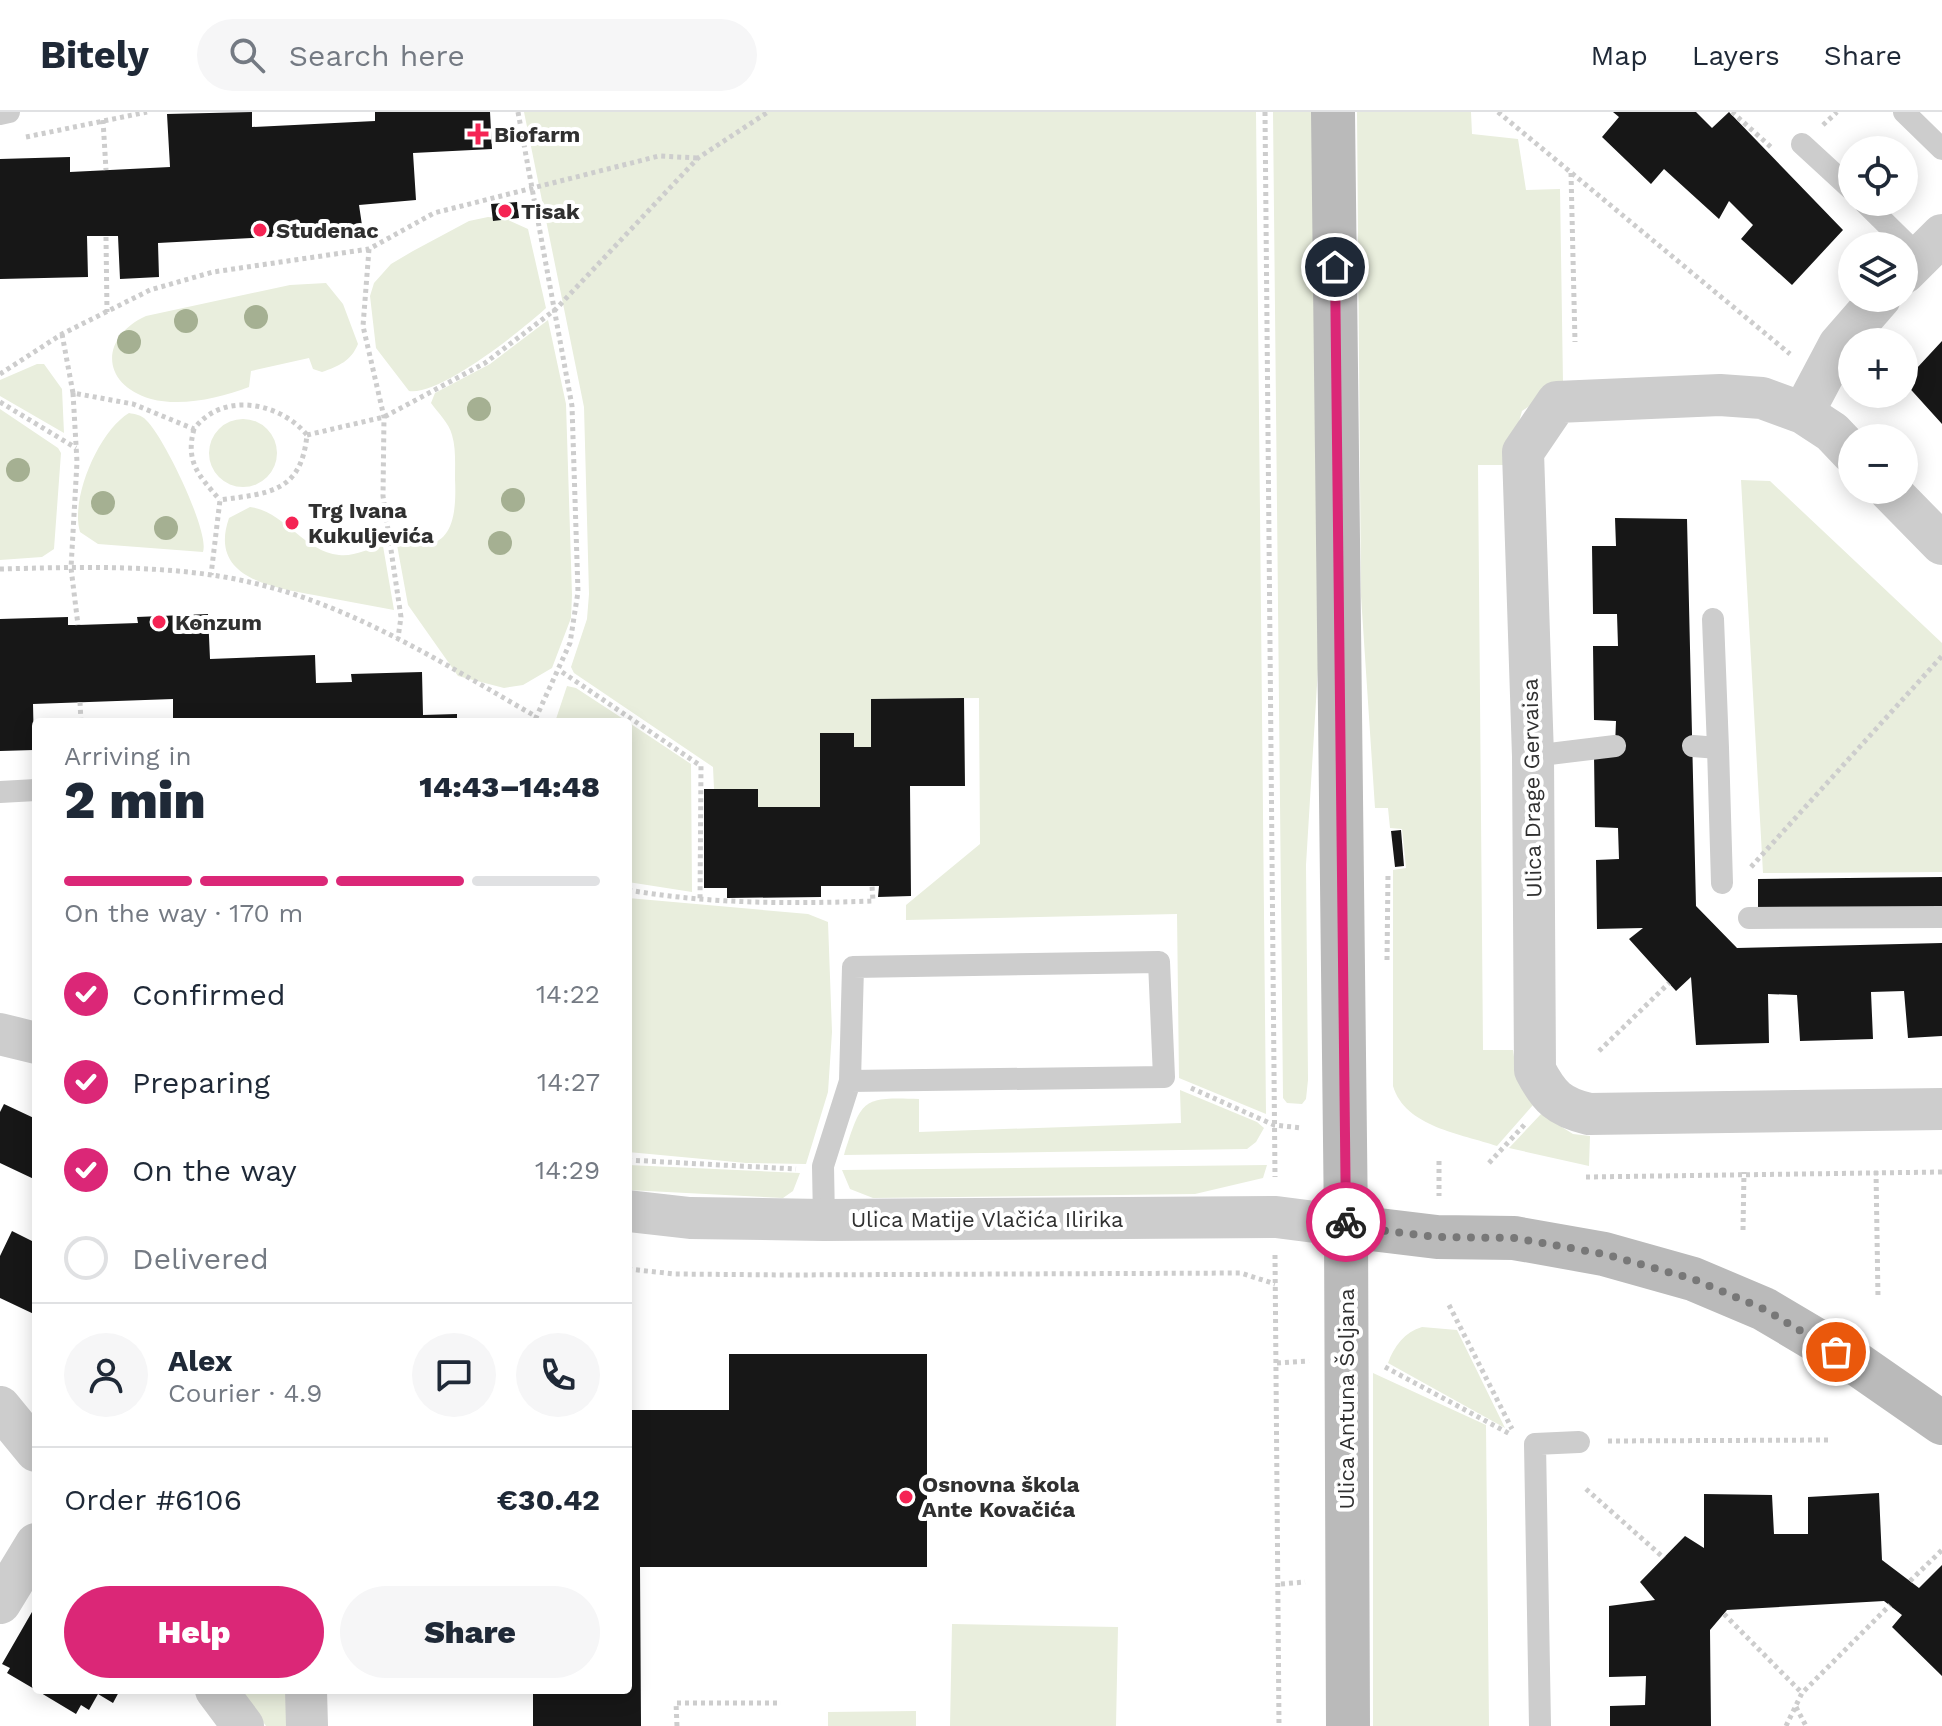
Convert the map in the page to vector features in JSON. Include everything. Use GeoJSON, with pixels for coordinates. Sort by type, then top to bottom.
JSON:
{"type":"FeatureCollection","features":[{"type":"Feature","properties":{"kind":"street","name":"Ulica Antuna Šoljana"},"geometry":{"type":"LineString","coordinates":[[1333,112],[1346,1226],[1348,1726]]}},
{"type":"Feature","properties":{"kind":"street"},"geometry":{"type":"LineString","coordinates":[[1803,413],[1839,345],[1868,312]]}},
{"type":"Feature","properties":{"kind":"street","name":"Ulica Drage Gervaisa"},"geometry":{"type":"LineString","coordinates":[[1838,438],[1803,413],[1762,398],[1720,395],[1557,402],[1523,452],[1533,756],[1535,1070],[1549,1097],[1568,1110],[1589,1114],[1942,1109]]}},
{"type":"Feature","properties":{"kind":"street"},"geometry":{"type":"LineString","coordinates":[[1903,504],[1942,544]]}},
{"type":"Feature","properties":{"kind":"street"},"geometry":{"type":"LineString","coordinates":[[0,1034],[32,1042]]}},
{"type":"Feature","properties":{"kind":"street","name":"Ulica Matije Vlačića Ilirika"},"geometry":{"type":"LineString","coordinates":[[632,1211],[690,1218],[824,1220],[1276,1217],[1346,1226]]}},
{"type":"Feature","properties":{"kind":"street"},"geometry":{"type":"LineString","coordinates":[[1346,1226],[1437,1237],[1514,1238],[1604,1254],[1693,1279],[1764,1309],[1860,1366],[1942,1423]]}},
{"type":"Feature","properties":{"kind":"street"},"geometry":{"type":"LineString","coordinates":[[0,1407],[32,1446]]}},
{"type":"Feature","properties":{"kind":"street"},"geometry":{"type":"LineString","coordinates":[[0,1603],[32,1551]]}},
{"type":"Feature","properties":{"kind":"street"},"geometry":{"type":"LineString","coordinates":[[219,1694],[243,1726]]}},
{"type":"Feature","properties":{"kind":"street"},"geometry":{"type":"LineString","coordinates":[[306,1694],[307,1726]]}},
{"type":"Feature","properties":{"kind":"lane"},"geometry":{"type":"LineString","coordinates":[[0,114],[9,112]]}},
{"type":"Feature","properties":{"kind":"lane"},"geometry":{"type":"LineString","coordinates":[[1904,112],[1942,149]]}},
{"type":"Feature","properties":{"kind":"lane"},"geometry":{"type":"LineString","coordinates":[[1802,144],[1838,177]]}},
{"type":"Feature","properties":{"kind":"lane"},"geometry":{"type":"LineString","coordinates":[[1880,216],[1927,256]]}},
{"type":"Feature","properties":{"kind":"lane"},"geometry":{"type":"LineString","coordinates":[[1713,619],[1722,883]]}},
{"type":"Feature","properties":{"kind":"lane"},"geometry":{"type":"LineString","coordinates":[[1533,756],[1615,746]]}},
{"type":"Feature","properties":{"kind":"lane"},"geometry":{"type":"LineString","coordinates":[[1693,746],[1718,748]]}},
{"type":"Feature","properties":{"kind":"lane"},"geometry":{"type":"LineString","coordinates":[[0,792],[32,790]]}},
{"type":"Feature","properties":{"kind":"lane"},"geometry":{"type":"LineString","coordinates":[[1749,918],[1942,917]]}},
{"type":"Feature","properties":{"kind":"lane"},"geometry":{"type":"LineString","coordinates":[[824,1220],[823,1166],[850,1081],[853,967],[1159,962],[1164,1077],[850,1081]]}},
{"type":"Feature","properties":{"kind":"lane"},"geometry":{"type":"LineString","coordinates":[[1540,1726],[1535,1444],[1579,1442]]}},
{"type":"Feature","properties":{"kind":"path"},"geometry":{"type":"LineString","coordinates":[[15,140],[147,112]]}},
{"type":"Feature","properties":{"kind":"path"},"geometry":{"type":"LineString","coordinates":[[518,112],[572,406],[577,617],[560,669],[535,718]]}},
{"type":"Feature","properties":{"kind":"path"},"geometry":{"type":"LineString","coordinates":[[307,435],[384,417],[485,363],[556,309],[698,158],[768,112]]}},
{"type":"Feature","properties":{"kind":"path"},"geometry":{"type":"LineString","coordinates":[[1265,112],[1274,1164]]}},
{"type":"Feature","properties":{"kind":"path"},"geometry":{"type":"LineString","coordinates":[[1498,112],[1799,361]]}},
{"type":"Feature","properties":{"kind":"path"},"geometry":{"type":"LineString","coordinates":[[103,120],[106,170]]}},
{"type":"Feature","properties":{"kind":"path"},"geometry":{"type":"LineString","coordinates":[[0,374],[62,334],[150,290],[213,272],[369,249],[434,213],[659,156],[698,158]]}},
{"type":"Feature","properties":{"kind":"path"},"geometry":{"type":"LineString","coordinates":[[1571,172],[1575,342]]}},
{"type":"Feature","properties":{"kind":"path"},"geometry":{"type":"LineString","coordinates":[[106,237],[107,312]]}},
{"type":"Feature","properties":{"kind":"path"},"geometry":{"type":"LineString","coordinates":[[369,249],[363,326],[384,417],[383,496],[401,617],[398,638]]}},
{"type":"Feature","properties":{"kind":"path"},"geometry":{"type":"LineString","coordinates":[[62,334],[73,393],[76,448],[71,568],[78,625]]}},
{"type":"Feature","properties":{"kind":"path"},"geometry":{"type":"LineString","coordinates":[[73,393],[133,404],[194,429]]}},
{"type":"Feature","properties":{"kind":"path"},"geometry":{"type":"LineString","coordinates":[[0,402],[76,448]]}},
{"type":"Feature","properties":{"kind":"path"},"geometry":{"type":"LineString","coordinates":[[211,575],[220,500],[197,475],[190,459],[194,429],[204,416],[223,407],[270,408],[293,418],[307,435],[305,460],[284,486],[267,493],[220,500]]}},
{"type":"Feature","properties":{"kind":"path"},"geometry":{"type":"LineString","coordinates":[[0,569],[71,568],[211,575],[251,582],[335,608],[398,638],[532,718]]}},
{"type":"Feature","properties":{"kind":"path"},"geometry":{"type":"LineString","coordinates":[[1744,875],[1942,656]]}},
{"type":"Feature","properties":{"kind":"path"},"geometry":{"type":"LineString","coordinates":[[562,672],[630,718]]}},
{"type":"Feature","properties":{"kind":"path"},"geometry":{"type":"LineString","coordinates":[[80,702],[81,718]]}},
{"type":"Feature","properties":{"kind":"path"},"geometry":{"type":"LineString","coordinates":[[632,719],[701,766],[700,901]]}},
{"type":"Feature","properties":{"kind":"path"},"geometry":{"type":"LineString","coordinates":[[632,891],[700,901],[873,901],[872,886]]}},
{"type":"Feature","properties":{"kind":"path"},"geometry":{"type":"LineString","coordinates":[[1599,1051],[1669,983]]}},
{"type":"Feature","properties":{"kind":"path"},"geometry":{"type":"LineString","coordinates":[[1164,1077],[1274,1125],[1302,1128]]}},
{"type":"Feature","properties":{"kind":"path"},"geometry":{"type":"LineString","coordinates":[[1489,1163],[1528,1120]]}},
{"type":"Feature","properties":{"kind":"path"},"geometry":{"type":"LineString","coordinates":[[632,1160],[801,1169]]}},
{"type":"Feature","properties":{"kind":"path"},"geometry":{"type":"LineString","coordinates":[[1439,1161],[1439,1209]]}},
{"type":"Feature","properties":{"kind":"path"},"geometry":{"type":"LineString","coordinates":[[1876,1171],[1878,1298]]}},
{"type":"Feature","properties":{"kind":"path"},"geometry":{"type":"LineString","coordinates":[[1586,1177],[1744,1172],[1942,1172]]}},
{"type":"Feature","properties":{"kind":"path"},"geometry":{"type":"LineString","coordinates":[[1743,1230],[1744,1172]]}},
{"type":"Feature","properties":{"kind":"path"},"geometry":{"type":"LineString","coordinates":[[1275,1268],[1281,1584],[1279,1726]]}},
{"type":"Feature","properties":{"kind":"path"},"geometry":{"type":"LineString","coordinates":[[632,1269],[675,1274],[787,1275],[1241,1273],[1275,1284]]}},
{"type":"Feature","properties":{"kind":"path"},"geometry":{"type":"LineString","coordinates":[[1377,1363],[1517,1438],[1449,1305]]}},
{"type":"Feature","properties":{"kind":"path"},"geometry":{"type":"LineString","coordinates":[[1277,1363],[1314,1361]]}},
{"type":"Feature","properties":{"kind":"path"},"geometry":{"type":"LineString","coordinates":[[1579,1442],[1831,1440]]}},
{"type":"Feature","properties":{"kind":"path"},"geometry":{"type":"LineString","coordinates":[[1586,1489],[1664,1558]]}},
{"type":"Feature","properties":{"kind":"path"},"geometry":{"type":"LineString","coordinates":[[1910,1581],[1942,1550]]}},
{"type":"Feature","properties":{"kind":"path"},"geometry":{"type":"LineString","coordinates":[[1281,1584],[1305,1582]]}},
{"type":"Feature","properties":{"kind":"path"},"geometry":{"type":"LineString","coordinates":[[1786,1726],[1802,1693],[1890,1605]]}},
{"type":"Feature","properties":{"kind":"path"},"geometry":{"type":"LineString","coordinates":[[1724,1614],[1802,1693]]}},
{"type":"Feature","properties":{"kind":"path"},"geometry":{"type":"LineString","coordinates":[[677,1726],[676,1703],[781,1703]]}},
{"type":"Feature","properties":{"kind":"path"},"geometry":{"type":"LineString","coordinates":[[1796,1706],[1806,1726]]}},
{"type":"Feature","properties":{"kind":"green space"},"geometry":{"type":"Polygon","coordinates":[[[524,112],[1256,112],[1266,1114],[1179,1078],[1177,914],[906,920],[906,905],[980,844],[979,698],[871,699],[871,747],[854,747],[853,733],[820,734],[820,807],[758,807],[758,789],[714,789],[713,767],[574,673],[571,667],[587,619],[589,594],[584,407],[524,112]]]}},
{"type":"Feature","properties":{"kind":"green space"},"geometry":{"type":"Polygon","coordinates":[[[1273,112],[1313,112],[1319,652],[1306,865],[1308,1080],[1306,1099],[1302,1104],[1287,1103],[1283,1098],[1273,112]]]}},
{"type":"Feature","properties":{"kind":"green space"},"geometry":{"type":"Polygon","coordinates":[[[1357,112],[1471,112],[1472,134],[1518,139],[1526,190],[1560,189],[1563,383],[1522,411],[1507,465],[1478,465],[1483,1050],[1513,1050],[1516,1070],[1533,1105],[1497,1146],[1452,1133],[1422,1120],[1399,1100],[1393,1086],[1393,870],[1406,868],[1402,829],[1390,828],[1388,808],[1375,808],[1361,596],[1357,112]]]}},
{"type":"Feature","properties":{"kind":"green space"},"geometry":{"type":"Polygon","coordinates":[[[488,217],[506,219],[528,229],[546,308],[460,373],[423,390],[409,391],[376,348],[370,296],[374,283],[391,264],[413,251],[469,221],[488,217]]]}},
{"type":"Feature","properties":{"kind":"green space"},"geometry":{"type":"Polygon","coordinates":[[[326,283],[343,304],[358,344],[348,359],[334,367],[322,372],[313,369],[309,358],[251,371],[249,387],[238,391],[213,398],[175,402],[151,399],[134,392],[122,383],[115,372],[112,360],[120,336],[146,316],[290,285],[326,283]]]}},
{"type":"Feature","properties":{"kind":"green space"},"geometry":{"type":"Polygon","coordinates":[[[548,320],[566,404],[571,618],[552,668],[523,685],[504,688],[458,676],[408,605],[397,545],[400,541],[430,544],[440,539],[452,521],[454,445],[448,426],[431,403],[435,393],[490,364],[548,320]]]}},
{"type":"Feature","properties":{"kind":"green space"},"geometry":{"type":"Polygon","coordinates":[[[44,364],[62,389],[64,433],[0,396],[0,380],[44,364]]]}},
{"type":"Feature","properties":{"kind":"green space"},"geometry":{"type":"Polygon","coordinates":[[[0,409],[61,453],[54,549],[42,557],[0,560],[0,409]]]}},
{"type":"Feature","properties":{"kind":"green space"},"geometry":{"type":"Polygon","coordinates":[[[129,413],[146,420],[163,444],[193,505],[203,552],[98,544],[80,532],[79,502],[90,466],[107,434],[129,413]]]}},
{"type":"Feature","properties":{"kind":"green space"},"geometry":{"type":"Polygon","coordinates":[[[243,419],[267,429],[277,453],[267,477],[243,487],[219,477],[209,453],[219,429],[243,419]]]}},
{"type":"Feature","properties":{"kind":"green space"},"geometry":{"type":"Polygon","coordinates":[[[1741,480],[1770,481],[1942,643],[1942,872],[1763,873],[1741,480]]]}},
{"type":"Feature","properties":{"kind":"green space"},"geometry":{"type":"Polygon","coordinates":[[[250,507],[273,516],[326,552],[350,555],[383,546],[394,610],[280,588],[248,576],[236,567],[228,554],[225,538],[229,518],[250,507]]]}},
{"type":"Feature","properties":{"kind":"green space"},"geometry":{"type":"Polygon","coordinates":[[[567,686],[576,688],[622,718],[556,718],[567,686]]]}},
{"type":"Feature","properties":{"kind":"green space"},"geometry":{"type":"Polygon","coordinates":[[[632,725],[691,764],[692,892],[632,883],[632,725]]]}},
{"type":"Feature","properties":{"kind":"green space"},"geometry":{"type":"Polygon","coordinates":[[[632,898],[808,914],[828,922],[832,1032],[828,1092],[806,1164],[746,1163],[632,1152],[632,898]]]}},
{"type":"Feature","properties":{"kind":"green space"},"geometry":{"type":"Polygon","coordinates":[[[1180,1090],[1257,1122],[1264,1128],[1256,1142],[1247,1149],[844,1155],[860,1112],[866,1105],[885,1099],[919,1099],[919,1132],[1181,1123],[1180,1090]]]}},
{"type":"Feature","properties":{"kind":"green space"},"geometry":{"type":"Polygon","coordinates":[[[1541,1114],[1573,1134],[1590,1136],[1589,1166],[1509,1148],[1541,1114]]]}},
{"type":"Feature","properties":{"kind":"green space"},"geometry":{"type":"Polygon","coordinates":[[[632,1165],[800,1173],[793,1191],[783,1198],[632,1190],[632,1165]]]}},
{"type":"Feature","properties":{"kind":"green space"},"geometry":{"type":"Polygon","coordinates":[[[1267,1165],[1263,1178],[1195,1194],[873,1198],[850,1189],[842,1170],[1267,1165]]]}},
{"type":"Feature","properties":{"kind":"green space"},"geometry":{"type":"Polygon","coordinates":[[[1422,1327],[1457,1330],[1505,1428],[1388,1363],[1401,1340],[1422,1327]]]}},
{"type":"Feature","properties":{"kind":"green space"},"geometry":{"type":"Polygon","coordinates":[[[1373,1373],[1486,1425],[1489,1726],[1373,1726],[1373,1373]]]}},
{"type":"Feature","properties":{"kind":"green space"},"geometry":{"type":"Polygon","coordinates":[[[952,1624],[1118,1627],[1116,1726],[950,1726],[952,1624]]]}},
{"type":"Feature","properties":{"kind":"green space"},"geometry":{"type":"Polygon","coordinates":[[[243,1694],[292,1694],[293,1726],[266,1726],[243,1694]]]}},
{"type":"Feature","properties":{"kind":"green space"},"geometry":{"type":"Polygon","coordinates":[[[916,1711],[916,1726],[828,1726],[828,1712],[916,1711]]]}},
{"type":"Feature","properties":{"kind":"building"},"geometry":{"type":"Polygon","coordinates":[[[252,112],[252,127],[375,121],[375,112],[490,112],[492,149],[413,153],[416,200],[359,205],[363,232],[158,243],[159,277],[120,279],[118,236],[87,236],[88,277],[0,279],[0,159],[70,157],[70,172],[170,167],[167,114],[252,112]]]}},
{"type":"Feature","properties":{"kind":"building"},"geometry":{"type":"Polygon","coordinates":[[[1613,112],[1696,112],[1712,128],[1729,112],[1843,230],[1792,285],[1741,239],[1753,225],[1729,201],[1719,219],[1664,169],[1651,184],[1602,137],[1619,117],[1613,112]]]}},
{"type":"Feature","properties":{"kind":"building","name":"Tisak"},"geometry":{"type":"Polygon","coordinates":[[[517,202],[519,218],[493,221],[491,204],[517,202]]]}},
{"type":"Feature","properties":{"kind":"building"},"geometry":{"type":"Polygon","coordinates":[[[1942,341],[1942,424],[1918,397],[1918,367],[1942,341]]]}},
{"type":"Feature","properties":{"kind":"building"},"geometry":{"type":"Polygon","coordinates":[[[1615,518],[1687,519],[1696,906],[1737,948],[1942,943],[1942,1036],[1908,1038],[1904,991],[1871,992],[1873,1039],[1800,1041],[1797,995],[1768,994],[1769,1043],[1696,1045],[1691,977],[1676,991],[1629,939],[1643,928],[1597,929],[1596,860],[1619,859],[1618,828],[1595,827],[1594,754],[1615,746],[1616,721],[1594,720],[1593,646],[1618,646],[1617,614],[1593,614],[1592,546],[1616,546],[1615,518]]]}},
{"type":"Feature","properties":{"kind":"building"},"geometry":{"type":"Polygon","coordinates":[[[208,614],[210,659],[315,655],[316,683],[352,682],[351,674],[422,672],[423,715],[457,714],[457,718],[173,718],[173,699],[33,704],[32,750],[0,751],[0,619],[68,617],[68,625],[78,625],[138,623],[137,617],[208,614]]]}},
{"type":"Feature","properties":{"kind":"building"},"geometry":{"type":"Polygon","coordinates":[[[964,698],[965,786],[910,786],[911,896],[878,897],[879,886],[821,886],[821,897],[727,898],[727,888],[704,888],[704,789],[758,789],[758,807],[820,807],[820,733],[854,733],[854,747],[871,747],[871,699],[964,698]]]}},
{"type":"Feature","properties":{"kind":"building"},"geometry":{"type":"Polygon","coordinates":[[[1401,830],[1404,866],[1395,867],[1391,831],[1401,830]]]}},
{"type":"Feature","properties":{"kind":"building"},"geometry":{"type":"Polygon","coordinates":[[[1942,877],[1942,909],[1758,910],[1758,879],[1942,877]]]}},
{"type":"Feature","properties":{"kind":"building"},"geometry":{"type":"Polygon","coordinates":[[[4,1104],[32,1117],[32,1178],[0,1163],[0,1112],[4,1104]]]}},
{"type":"Feature","properties":{"kind":"building"},"geometry":{"type":"Polygon","coordinates":[[[12,1231],[32,1241],[32,1313],[0,1298],[0,1256],[12,1231]]]}},
{"type":"Feature","properties":{"kind":"building"},"geometry":{"type":"Polygon","coordinates":[[[729,1354],[927,1354],[927,1567],[640,1567],[641,1726],[533,1726],[533,1694],[632,1694],[632,1410],[729,1410],[729,1354]]]}},
{"type":"Feature","properties":{"kind":"building"},"geometry":{"type":"Polygon","coordinates":[[[1879,1493],[1882,1560],[1919,1588],[1942,1565],[1942,1676],[1892,1627],[1902,1615],[1884,1601],[1727,1610],[1710,1630],[1711,1726],[1610,1726],[1610,1706],[1645,1705],[1646,1676],[1609,1677],[1609,1606],[1655,1600],[1640,1582],[1685,1536],[1704,1548],[1704,1494],[1772,1495],[1774,1534],[1808,1534],[1808,1497],[1879,1493]]]}},
{"type":"Feature","properties":{"kind":"building"},"geometry":{"type":"Polygon","coordinates":[[[32,1612],[32,1688],[7,1673],[10,1668],[2,1664],[32,1612]]]}},
{"type":"Feature","properties":{"kind":"building"},"geometry":{"type":"Polygon","coordinates":[[[43,1694],[98,1694],[89,1710],[81,1705],[76,1714],[43,1694]]]}},
{"type":"Feature","properties":{"kind":"building"},"geometry":{"type":"Polygon","coordinates":[[[98,1694],[118,1694],[113,1703],[98,1694]]]}},
{"type":"Feature","properties":{"kind":"way so far"},"geometry":{"type":"LineString","coordinates":[[1346,1222],[1346,1226],[1437,1237],[1514,1238],[1604,1254],[1693,1279],[1764,1309],[1836,1352]]}},
{"type":"Feature","properties":{"kind":"place","name":"Biofarm"},"geometry":{"type":"Point","coordinates":[478,134]}},
{"type":"Feature","properties":{"kind":"place","name":"Tisak"},"geometry":{"type":"Point","coordinates":[505,211]}},
{"type":"Feature","properties":{"kind":"place","name":"Studenac"},"geometry":{"type":"Point","coordinates":[260,230]}},
{"type":"Feature","properties":{"kind":"place","name":"Trg Ivana Kukuljevića"},"geometry":{"type":"Point","coordinates":[292,523]}},
{"type":"Feature","properties":{"kind":"place","name":"Konzum"},"geometry":{"type":"Point","coordinates":[159,622]}},
{"type":"Feature","properties":{"kind":"place","name":"Osnovna škola Ante Kovačića"},"geometry":{"type":"Point","coordinates":[906,1497]}},
{"type":"Feature","properties":{"kind":"route"},"geometry":{"type":"LineString","coordinates":[[1335,267],[1346,1222]]}}]}
